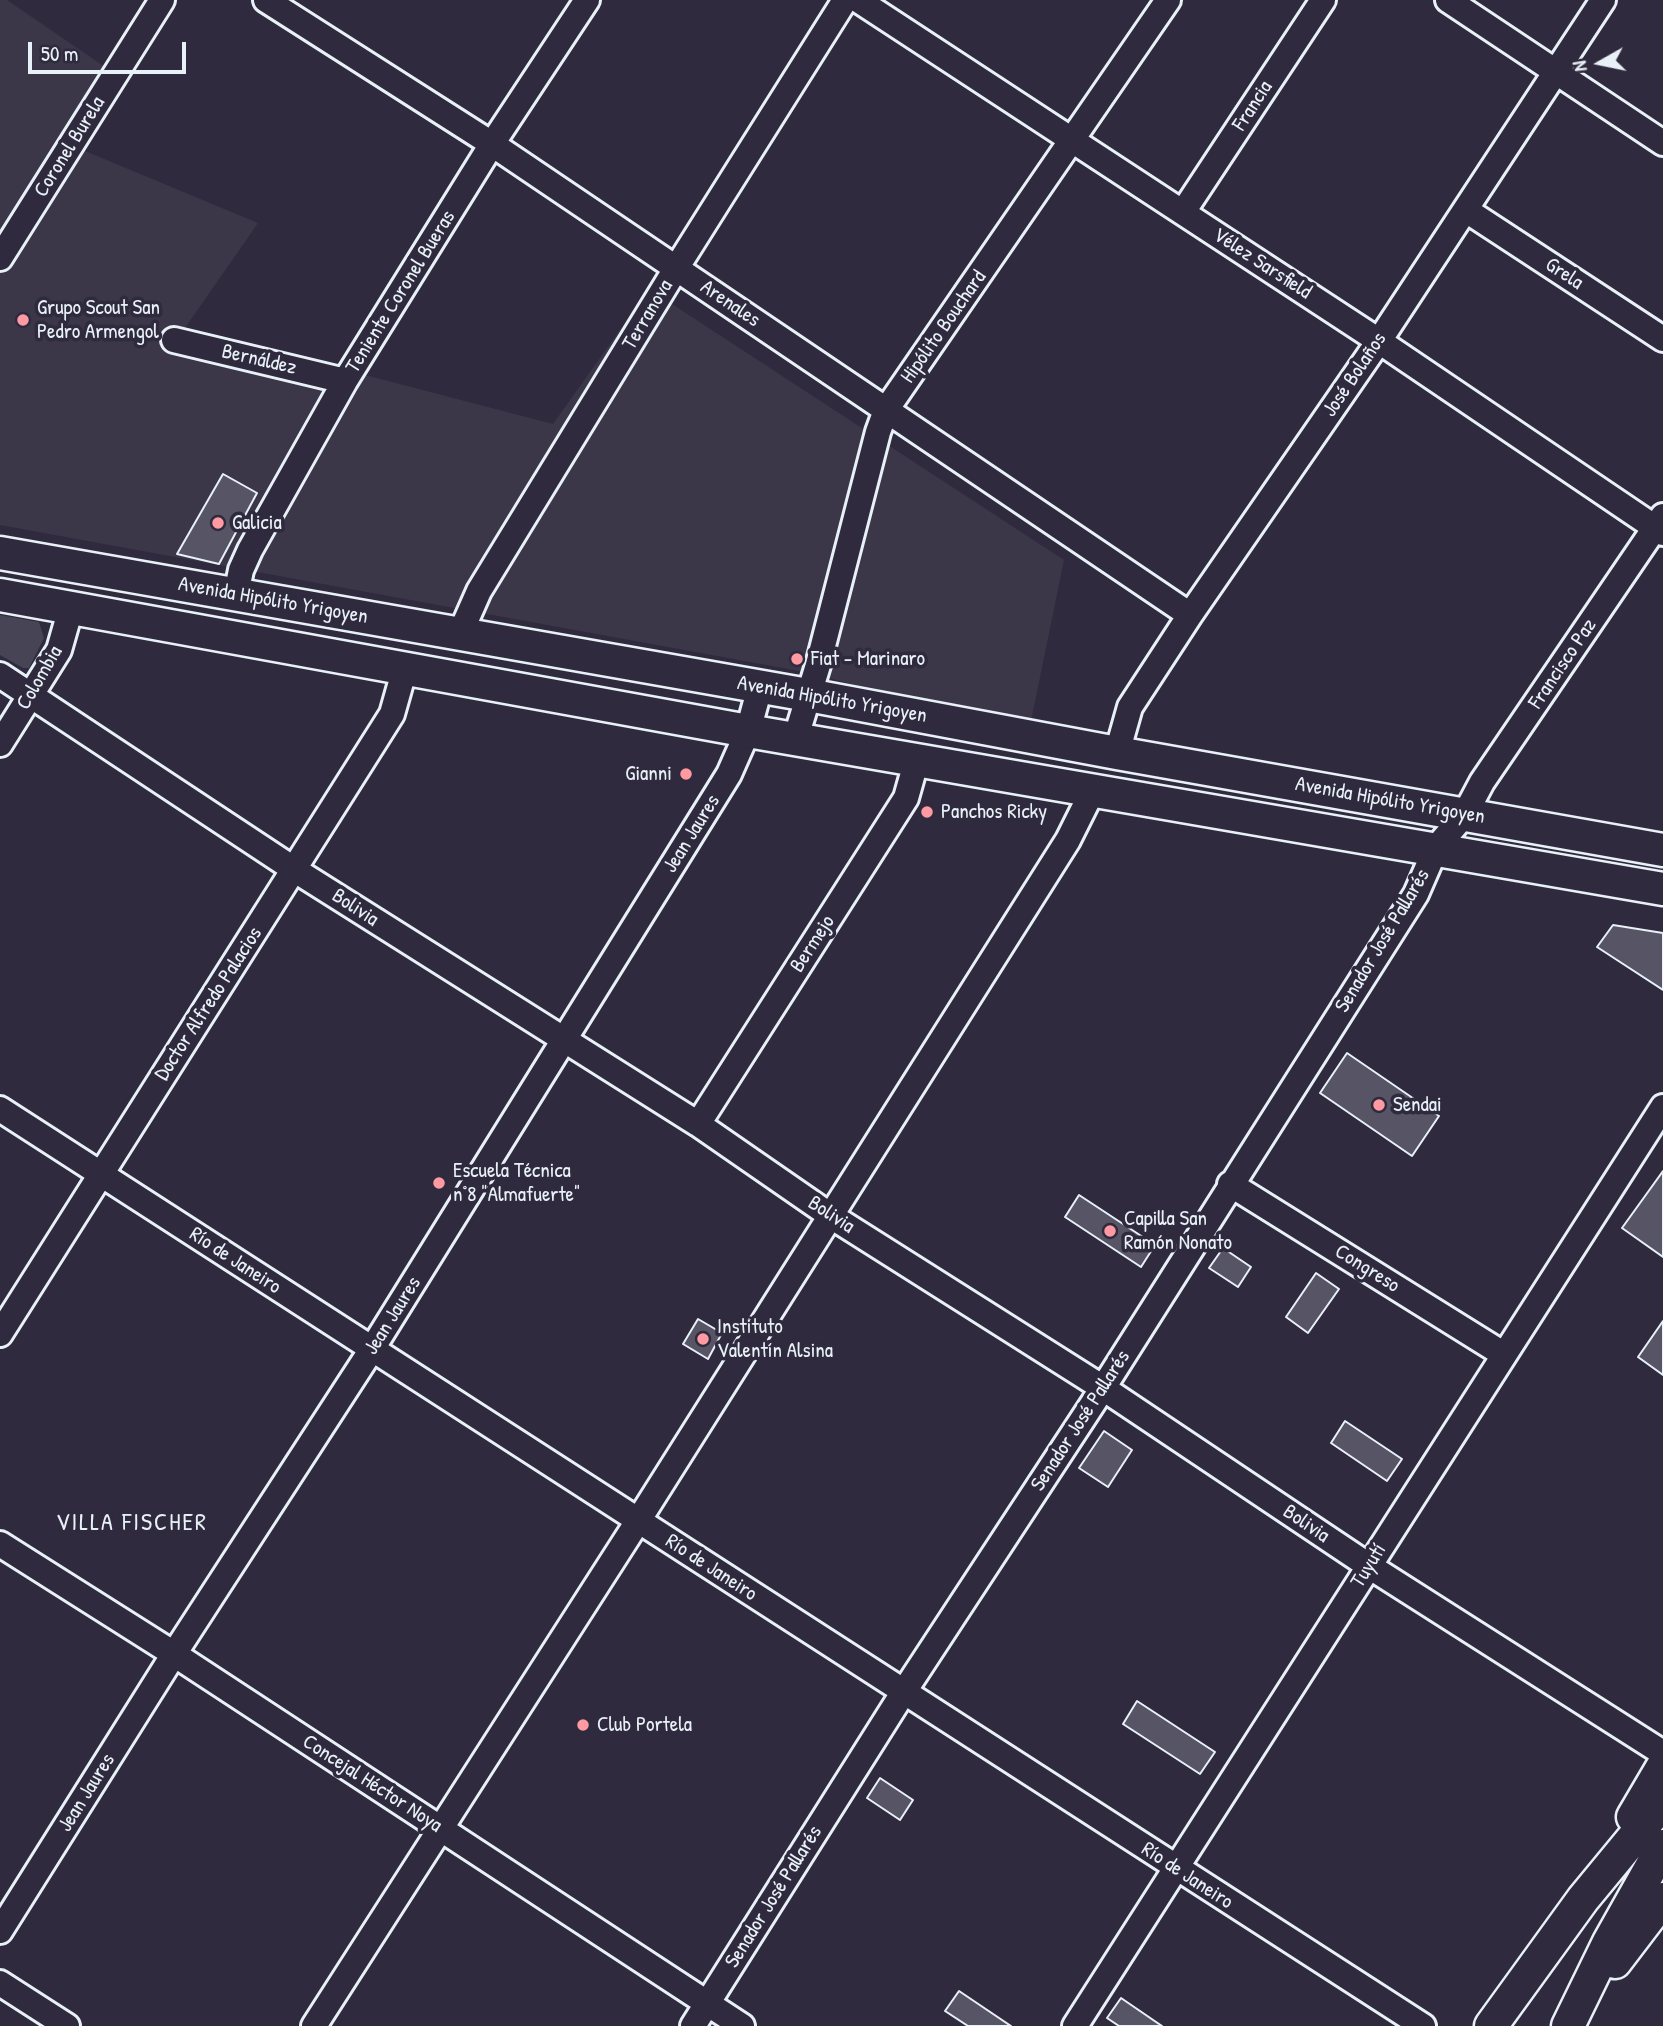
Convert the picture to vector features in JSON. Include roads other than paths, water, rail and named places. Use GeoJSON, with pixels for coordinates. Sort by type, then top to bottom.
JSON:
{"type":"FeatureCollection","features":[{"type":"Feature","properties":{"kind":"main road","name":"Avenida Hipólito Yrigoyen"},"geometry":{"type":"LineString","coordinates":[[0,553],[808,695],[1663,850]]}},
{"type":"Feature","properties":{"kind":"main road","name":"Avenida Hipólito Yrigoyen"},"geometry":{"type":"LineString","coordinates":[[0,595],[748,731],[796,737],[1663,889]]}},
{"type":"Feature","properties":{"kind":"main road"},"geometry":{"type":"LineString","coordinates":[[1583,1899],[1663,1766]]}},
{"type":"Feature","properties":{"kind":"main road"},"geometry":{"type":"LineString","coordinates":[[1492,2026],[1583,1899],[1663,1802]]}},
{"type":"Feature","properties":{"kind":"main road"},"geometry":{"type":"LineString","coordinates":[[1573,2018],[1609,1941],[1663,1846]]}},
{"type":"Feature","properties":{"kind":"main road"},"geometry":{"type":"LineString","coordinates":[[1573,2018],[1661,1906]]}},
{"type":"Feature","properties":{"kind":"street","name":"Coronel Burela"},"geometry":{"type":"LineString","coordinates":[[0,258],[162,0]]}},
{"type":"Feature","properties":{"kind":"street","name":"Arenales"},"geometry":{"type":"LineString","coordinates":[[266,0],[492,144],[677,267],[1190,615]]}},
{"type":"Feature","properties":{"kind":"street","name":"Teniente Coronel Bueras"},"geometry":{"type":"LineString","coordinates":[[236,595],[250,550],[345,381],[492,144],[587,0]]}},
{"type":"Feature","properties":{"kind":"street","name":"Terranova"},"geometry":{"type":"LineString","coordinates":[[460,634],[479,591],[677,267],[845,0]]}},
{"type":"Feature","properties":{"kind":"street","name":"Vélez Sarsfield"},"geometry":{"type":"LineString","coordinates":[[858,0],[1660,525]]}},
{"type":"Feature","properties":{"kind":"street","name":"Hipólito Bouchard"},"geometry":{"type":"LineString","coordinates":[[808,695],[886,410],[1073,142],[1168,0]]}},
{"type":"Feature","properties":{"kind":"street","name":"Francia"},"geometry":{"type":"LineString","coordinates":[[1183,212],[1323,0]]}},
{"type":"Feature","properties":{"kind":"street"},"geometry":{"type":"LineString","coordinates":[[1448,0],[1663,143]]}},
{"type":"Feature","properties":{"kind":"street","name":"José Bolaños"},"geometry":{"type":"LineString","coordinates":[[1117,753],[1130,707],[1190,615],[1379,341],[1603,0]]}},
{"type":"Feature","properties":{"kind":"street","name":"Grela"},"geometry":{"type":"LineString","coordinates":[[1466,209],[1663,339]]}},
{"type":"Feature","properties":{"kind":"street","name":"Bernáldez"},"geometry":{"type":"LineString","coordinates":[[174,340],[345,381]]}},
{"type":"Feature","properties":{"kind":"street","name":"Francisco Paz"},"geometry":{"type":"LineString","coordinates":[[1465,814],[1482,782],[1660,525]]}},
{"type":"Feature","properties":{"kind":"street","name":"Colombia"},"geometry":{"type":"LineString","coordinates":[[0,744],[59,650],[71,608]]}},
{"type":"Feature","properties":{"kind":"street","name":"Doctor Alfredo Palacios"},"geometry":{"type":"LineString","coordinates":[[0,1334],[392,714],[405,668]]}},
{"type":"Feature","properties":{"kind":"street","name":"Bolivia"},"geometry":{"type":"LineString","coordinates":[[0,676],[295,870],[698,1124],[831,1216],[1103,1388],[1369,1566],[1663,1753]]}},
{"type":"Feature","properties":{"kind":"street","name":"Jean Jaures"},"geometry":{"type":"LineString","coordinates":[[0,1931],[174,1654],[372,1349],[729,774],[748,731],[760,687]]}},
{"type":"Feature","properties":{"kind":"street"},"geometry":{"type":"LineString","coordinates":[[796,737],[808,695]]}},
{"type":"Feature","properties":{"kind":"street","name":"Bermejo"},"geometry":{"type":"LineString","coordinates":[[698,1124],[906,798],[917,759]]}},
{"type":"Feature","properties":{"kind":"street"},"geometry":{"type":"LineString","coordinates":[[314,2026],[638,1521],[1068,840],[1093,790]]}},
{"type":"Feature","properties":{"kind":"street","name":"Senador José Pallarés"},"geometry":{"type":"LineString","coordinates":[[693,2026],[904,1693],[1103,1388],[1416,894],[1436,848],[1465,814]]}},
{"type":"Feature","properties":{"kind":"street","name":"Tuyutí"},"geometry":{"type":"LineString","coordinates":[[1075,2026],[1663,1107]]}},
{"type":"Feature","properties":{"kind":"street","name":"Río de Janeiro"},"geometry":{"type":"LineString","coordinates":[[0,1109],[1423,2026]]}},
{"type":"Feature","properties":{"kind":"street","name":"Congreso"},"geometry":{"type":"LineString","coordinates":[[1230,1184],[1503,1354]]}},
{"type":"Feature","properties":{"kind":"street","name":"Concejal Héctor Noya"},"geometry":{"type":"LineString","coordinates":[[0,1544],[174,1654],[742,2026]]}},
{"type":"Feature","properties":{"kind":"street"},"geometry":{"type":"LineString","coordinates":[[0,1983],[67,2026]]}},
{"type":"Feature","properties":{"kind":"place","name":"Grupo Scout San Pedro Armengol"},"geometry":{"type":"Point","coordinates":[23,320]}},
{"type":"Feature","properties":{"kind":"place","name":"Galicia"},"geometry":{"type":"Point","coordinates":[218,523]}},
{"type":"Feature","properties":{"kind":"place","name":"Fiat - Marinaro"},"geometry":{"type":"Point","coordinates":[797,659]}},
{"type":"Feature","properties":{"kind":"place","name":"Gianni"},"geometry":{"type":"Point","coordinates":[686,774]}},
{"type":"Feature","properties":{"kind":"place","name":"Panchos Ricky"},"geometry":{"type":"Point","coordinates":[927,812]}},
{"type":"Feature","properties":{"kind":"place","name":"Sendai"},"geometry":{"type":"Point","coordinates":[1379,1105]}},
{"type":"Feature","properties":{"kind":"place","name":"Escuela Técnica n°8 \"Almafuerte\""},"geometry":{"type":"Point","coordinates":[439,1183]}},
{"type":"Feature","properties":{"kind":"place","name":"Capilla San Ramón Nonato"},"geometry":{"type":"Point","coordinates":[1110,1231]}},
{"type":"Feature","properties":{"kind":"place","name":"Instituto Valentín Alsina"},"geometry":{"type":"Point","coordinates":[703,1339]}},
{"type":"Feature","properties":{"kind":"place","name":"Club Portela"},"geometry":{"type":"Point","coordinates":[583,1725]}},
{"type":"Feature","properties":{"kind":"district","name":"VILLA FISCHER"},"geometry":{"type":"Point","coordinates":[132,1524]}}]}
